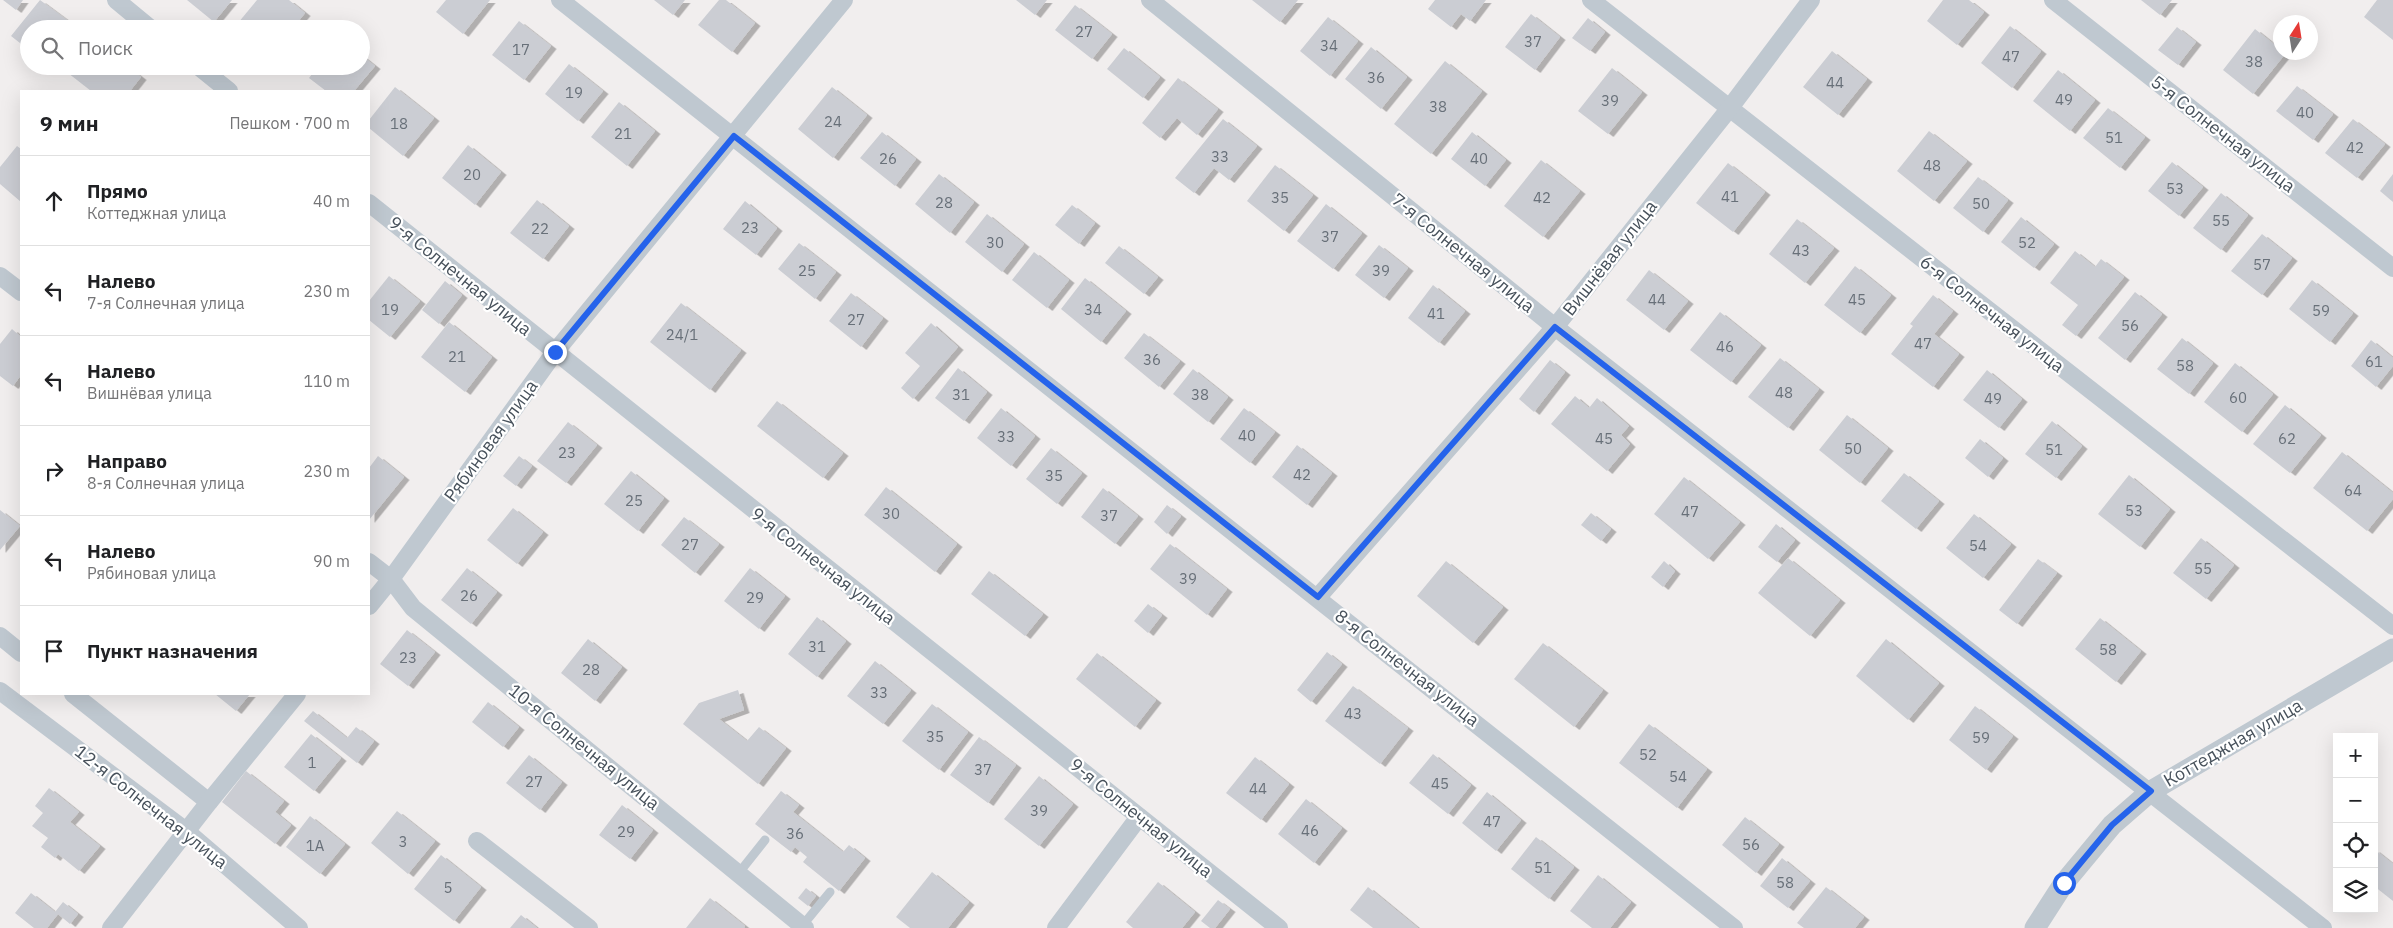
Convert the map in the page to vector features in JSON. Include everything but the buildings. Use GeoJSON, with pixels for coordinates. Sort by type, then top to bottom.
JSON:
{"type":"FeatureCollection","features":[{"type":"Feature","properties":{"kind":"street"},"geometry":{"type":"LineString","coordinates":[[116,0],[140,20]]}},
{"type":"Feature","properties":{"kind":"street","name":"8-я Солнечная улица"},"geometry":{"type":"LineString","coordinates":[[560,0],[1318,597],[1734,928]]}},
{"type":"Feature","properties":{"kind":"street","name":"Рябиновая улица"},"geometry":{"type":"LineString","coordinates":[[370,605],[391,579],[555,352],[844,0]]}},
{"type":"Feature","properties":{"kind":"street","name":"7-я Солнечная улица"},"geometry":{"type":"LineString","coordinates":[[1150,0],[1555,327],[2151,791],[2323,928]]}},
{"type":"Feature","properties":{"kind":"street","name":"6-я Солнечная улица"},"geometry":{"type":"LineString","coordinates":[[1591,0],[2393,626]]}},
{"type":"Feature","properties":{"kind":"street","name":"Вишнёвая улица"},"geometry":{"type":"LineString","coordinates":[[1318,597],[1555,327],[1729,109],[1811,0]]}},
{"type":"Feature","properties":{"kind":"street","name":"5-я Солнечная улица"},"geometry":{"type":"LineString","coordinates":[[2053,0],[2393,268]]}},
{"type":"Feature","properties":{"kind":"street"},"geometry":{"type":"LineString","coordinates":[[209,75],[228,90]]}},
{"type":"Feature","properties":{"kind":"street","name":"9-я Солнечная улица"},"geometry":{"type":"LineString","coordinates":[[370,204],[1279,928]]}},
{"type":"Feature","properties":{"kind":"street"},"geometry":{"type":"LineString","coordinates":[[0,276],[20,291]]}},
{"type":"Feature","properties":{"kind":"street","name":"10-я Солнечная улица"},"geometry":{"type":"LineString","coordinates":[[370,563],[391,579],[413,608],[804,927]]}},
{"type":"Feature","properties":{"kind":"street"},"geometry":{"type":"LineString","coordinates":[[0,636],[20,652]]}},
{"type":"Feature","properties":{"kind":"street","name":"Коттеджная улица"},"geometry":{"type":"LineString","coordinates":[[2035,928],[2064,883],[2112,825],[2151,791],[2393,649]]}},
{"type":"Feature","properties":{"kind":"street","name":"12-я Солнечная улица"},"geometry":{"type":"LineString","coordinates":[[0,691],[186,831],[298,928]]}},
{"type":"Feature","properties":{"kind":"street"},"geometry":{"type":"LineString","coordinates":[[74,695],[208,802]]}},
{"type":"Feature","properties":{"kind":"street"},"geometry":{"type":"LineString","coordinates":[[111,928],[208,802],[296,695]]}},
{"type":"Feature","properties":{"kind":"street"},"geometry":{"type":"LineString","coordinates":[[1056,928],[1139,816]]}},
{"type":"Feature","properties":{"kind":"street"},"geometry":{"type":"LineString","coordinates":[[477,841],[589,928]]}},
{"type":"Feature","properties":{"kind":"lane"},"geometry":{"type":"LineString","coordinates":[[738,874],[765,840]]}},
{"type":"Feature","properties":{"kind":"lane"},"geometry":{"type":"LineString","coordinates":[[804,927],[830,892]]}},
{"type":"Feature","properties":{"kind":"route"},"geometry":{"type":"LineString","coordinates":[[555,352],[734,136],[1318,597],[1555,327],[2151,791],[2112,825],[2064,883]]}}]}
